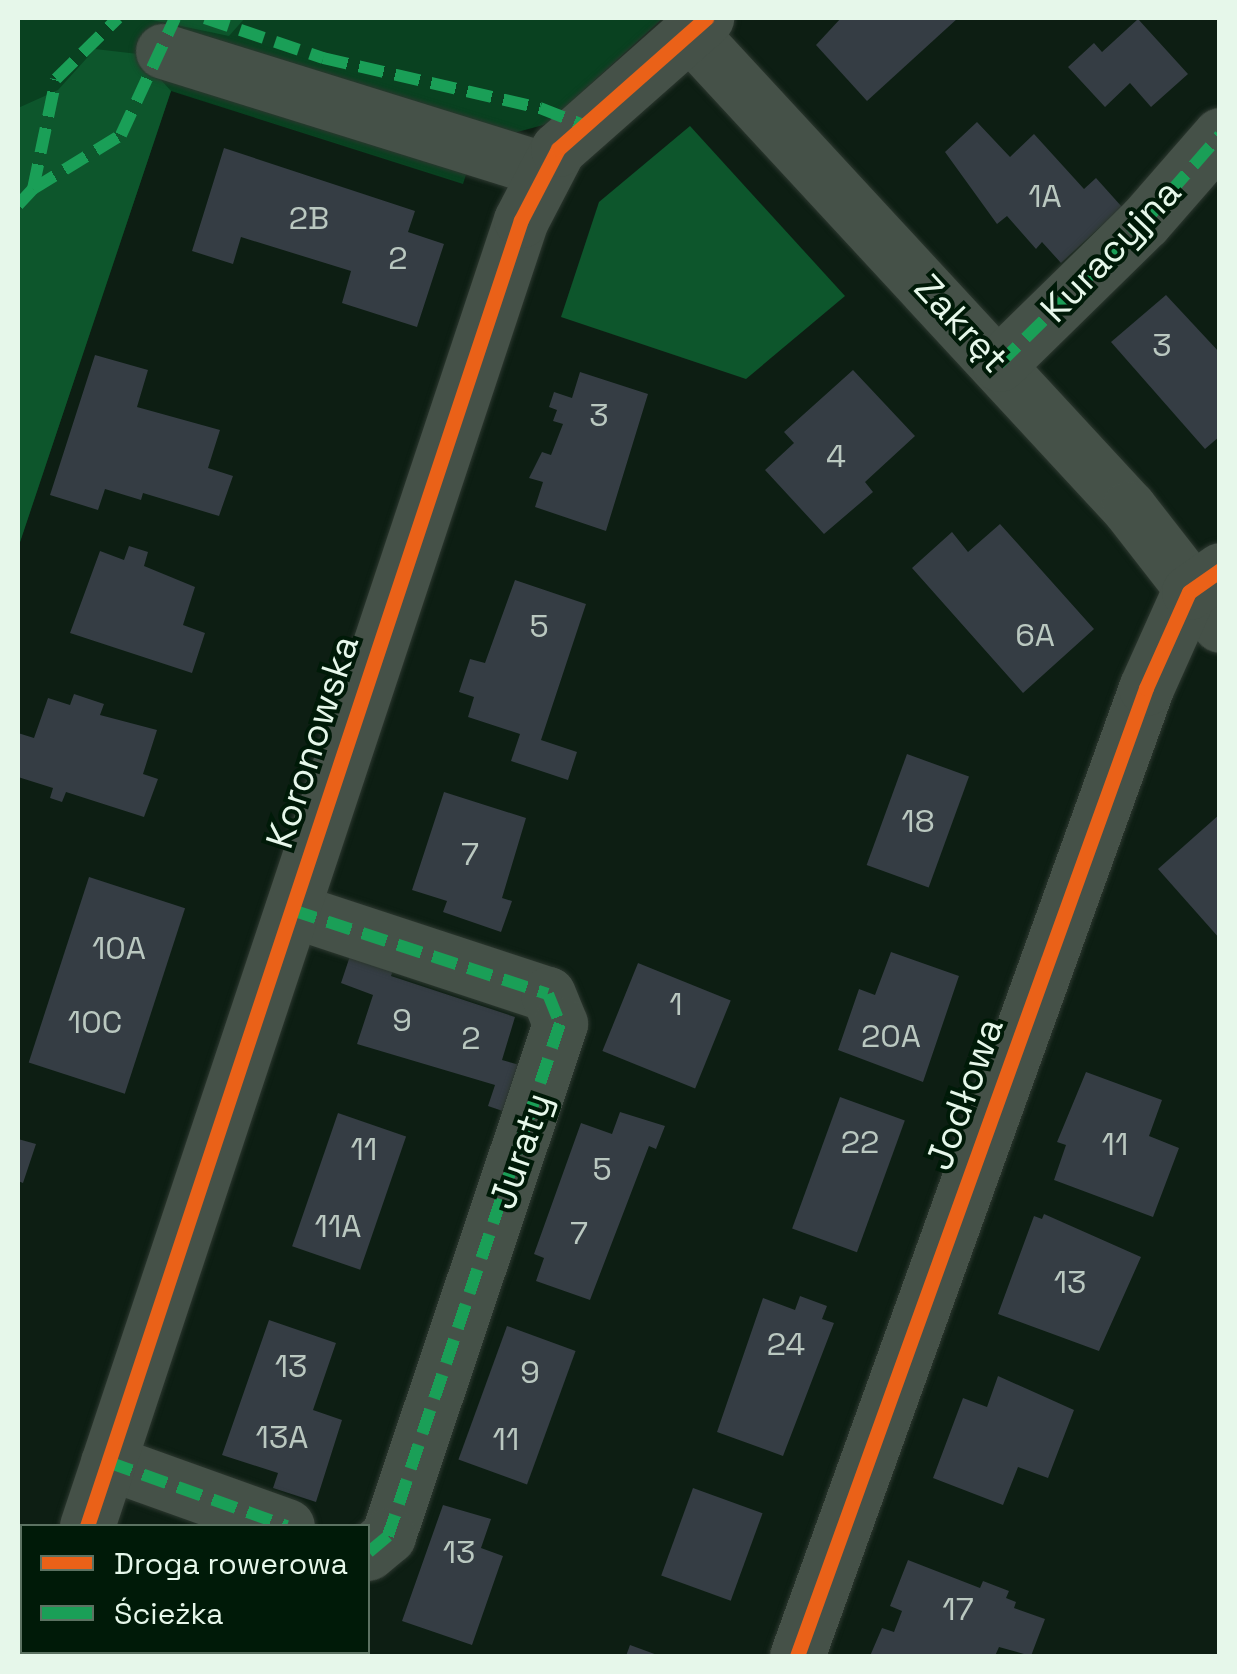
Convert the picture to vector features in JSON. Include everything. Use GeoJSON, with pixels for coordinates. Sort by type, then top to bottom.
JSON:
{"type":"FeatureCollection","features":[{"type":"Feature","properties":{"kind":"street","name":"Koronowska"},"geometry":{"type":"LineString","coordinates":[[88,1524],[521,220],[544,170],[583,125],[698,25]]}},
{"type":"Feature","properties":{"kind":"street","name":"Zakręt"},"geometry":{"type":"LineString","coordinates":[[698,25],[1209,595]]}},
{"type":"Feature","properties":{"kind":"street"},"geometry":{"type":"LineString","coordinates":[[163,52],[544,170]]}},
{"type":"Feature","properties":{"kind":"street","name":"Kuracyjna"},"geometry":{"type":"LineString","coordinates":[[999,364],[1144,221],[1220,134]]}},
{"type":"Feature","properties":{"kind":"street","name":"Jodłowa"},"geometry":{"type":"LineString","coordinates":[[797,1656],[1146,688],[1209,595]]}},
{"type":"Feature","properties":{"kind":"street","name":"Juraty"},"geometry":{"type":"LineString","coordinates":[[292,910],[548,994],[560,1024],[388,1536],[370,1550]]}},
{"type":"Feature","properties":{"kind":"street"},"geometry":{"type":"LineString","coordinates":[[108,1462],[280,1524]]}},
{"type":"Feature","properties":{"kind":"green space"},"geometry":{"type":"Polygon","coordinates":[[[18,18],[663,18],[547,124],[510,134],[481,128],[463,184],[171,91],[18,548],[18,18]]]}},
{"type":"Feature","properties":{"kind":"green space"},"geometry":{"type":"Polygon","coordinates":[[[142,18],[245,18],[229,36],[142,18]]]}},
{"type":"Feature","properties":{"kind":"green space"},"geometry":{"type":"Polygon","coordinates":[[[95,49],[138,54],[171,91],[18,548],[18,108],[58,90],[95,49]]]}},
{"type":"Feature","properties":{"kind":"green space"},"geometry":{"type":"Polygon","coordinates":[[[690,126],[845,296],[746,379],[561,317],[599,202],[690,126]]]}},
{"type":"Feature","properties":{"kind":"building"},"geometry":{"type":"Polygon","coordinates":[[[841,18],[958,18],[867,101],[816,45],[841,18]]]}},
{"type":"Feature","properties":{"kind":"building"},"geometry":{"type":"Polygon","coordinates":[[[1138,19],[1188,74],[1151,107],[1130,83],[1105,107],[1068,67],[1094,43],[1102,52],[1138,19]]]}},
{"type":"Feature","properties":{"kind":"building"},"geometry":{"type":"Polygon","coordinates":[[[977,122],[1010,157],[1034,134],[1084,189],[1096,178],[1122,207],[1061,263],[1042,242],[1036,249],[1007,216],[997,224],[945,152],[977,122]]]}},
{"type":"Feature","properties":{"kind":"building"},"geometry":{"type":"Polygon","coordinates":[[[224,148],[415,211],[408,232],[444,244],[417,327],[342,303],[351,271],[241,237],[233,264],[192,251],[224,148]]]}},
{"type":"Feature","properties":{"kind":"building"},"geometry":{"type":"Polygon","coordinates":[[[1166,295],[1220,353],[1220,436],[1205,449],[1111,342],[1166,295]]]}},
{"type":"Feature","properties":{"kind":"building"},"geometry":{"type":"Polygon","coordinates":[[[95,355],[148,370],[137,407],[220,430],[208,468],[233,476],[219,516],[143,493],[141,500],[105,489],[98,510],[50,495],[95,355]]]}},
{"type":"Feature","properties":{"kind":"building"},"geometry":{"type":"Polygon","coordinates":[[[853,370],[915,436],[865,482],[873,492],[824,534],[765,470],[794,443],[784,432],[853,370]]]}},
{"type":"Feature","properties":{"kind":"building"},"geometry":{"type":"Polygon","coordinates":[[[580,372],[648,394],[606,531],[535,507],[543,482],[529,478],[542,452],[551,455],[563,424],[553,421],[557,410],[549,407],[554,392],[572,398],[580,372]]]}},
{"type":"Feature","properties":{"kind":"building"},"geometry":{"type":"Polygon","coordinates":[[[1000,524],[1094,629],[1023,693],[912,568],[952,532],[968,552],[1000,524]]]}},
{"type":"Feature","properties":{"kind":"building"},"geometry":{"type":"Polygon","coordinates":[[[129,546],[148,552],[144,566],[195,587],[183,625],[205,633],[192,673],[70,633],[100,551],[124,560],[129,546]]]}},
{"type":"Feature","properties":{"kind":"building"},"geometry":{"type":"Polygon","coordinates":[[[515,580],[586,604],[541,740],[577,752],[568,780],[511,761],[520,734],[468,717],[474,697],[459,692],[470,659],[485,663],[515,580]]]}},
{"type":"Feature","properties":{"kind":"building"},"geometry":{"type":"Polygon","coordinates":[[[74,694],[104,704],[100,715],[157,730],[143,774],[158,779],[144,817],[66,792],[62,802],[50,798],[53,788],[18,777],[18,733],[34,738],[48,698],[70,705],[74,694]]]}},
{"type":"Feature","properties":{"kind":"building"},"geometry":{"type":"Polygon","coordinates":[[[907,754],[969,777],[929,887],[867,865],[907,754]]]}},
{"type":"Feature","properties":{"kind":"building"},"geometry":{"type":"Polygon","coordinates":[[[444,792],[526,818],[502,898],[512,901],[501,932],[443,912],[447,901],[412,890],[444,792]]]}},
{"type":"Feature","properties":{"kind":"building"},"geometry":{"type":"Polygon","coordinates":[[[1220,814],[1220,939],[1158,869],[1220,814]]]}},
{"type":"Feature","properties":{"kind":"building"},"geometry":{"type":"Polygon","coordinates":[[[89,877],[185,908],[125,1094],[29,1062],[89,877]]]}},
{"type":"Feature","properties":{"kind":"building"},"geometry":{"type":"Polygon","coordinates":[[[353,947],[396,961],[391,976],[515,1017],[502,1060],[530,1068],[514,1115],[488,1106],[495,1085],[357,1044],[373,995],[341,983],[353,947]]]}},
{"type":"Feature","properties":{"kind":"building"},"geometry":{"type":"Polygon","coordinates":[[[891,952],[959,976],[923,1082],[838,1050],[859,989],[875,995],[891,952]]]}},
{"type":"Feature","properties":{"kind":"building"},"geometry":{"type":"Polygon","coordinates":[[[638,963],[731,1000],[695,1089],[602,1051],[638,963]]]}},
{"type":"Feature","properties":{"kind":"building"},"geometry":{"type":"Polygon","coordinates":[[[1086,1072],[1162,1100],[1149,1136],[1179,1148],[1153,1217],[1054,1180],[1066,1145],[1057,1142],[1086,1072]]]}},
{"type":"Feature","properties":{"kind":"building"},"geometry":{"type":"Polygon","coordinates":[[[840,1097],[905,1121],[857,1252],[792,1229],[840,1097]]]}},
{"type":"Feature","properties":{"kind":"building"},"geometry":{"type":"Polygon","coordinates":[[[620,1112],[665,1126],[656,1149],[649,1146],[590,1300],[536,1281],[544,1258],[534,1254],[581,1123],[612,1134],[620,1112]]]}},
{"type":"Feature","properties":{"kind":"building"},"geometry":{"type":"Polygon","coordinates":[[[338,1113],[406,1136],[360,1270],[292,1246],[338,1113]]]}},
{"type":"Feature","properties":{"kind":"building"},"geometry":{"type":"Polygon","coordinates":[[[18,1139],[36,1144],[23,1183],[18,1181],[18,1139]]]}},
{"type":"Feature","properties":{"kind":"building"},"geometry":{"type":"Polygon","coordinates":[[[1044,1214],[1141,1257],[1099,1351],[998,1314],[1034,1216],[1042,1219],[1044,1214]]]}},
{"type":"Feature","properties":{"kind":"building"},"geometry":{"type":"Polygon","coordinates":[[[800,1296],[827,1306],[822,1319],[834,1323],[783,1456],[717,1432],[763,1298],[795,1310],[800,1296]]]}},
{"type":"Feature","properties":{"kind":"building"},"geometry":{"type":"Polygon","coordinates":[[[269,1320],[336,1343],[313,1410],[342,1420],[316,1502],[273,1488],[278,1473],[222,1455],[269,1320]]]}},
{"type":"Feature","properties":{"kind":"building"},"geometry":{"type":"Polygon","coordinates":[[[507,1326],[576,1351],[527,1484],[458,1459],[507,1326]]]}},
{"type":"Feature","properties":{"kind":"building"},"geometry":{"type":"Polygon","coordinates":[[[998,1376],[1074,1410],[1048,1478],[1018,1467],[1003,1505],[933,1478],[963,1398],[987,1407],[998,1376]]]}},
{"type":"Feature","properties":{"kind":"building"},"geometry":{"type":"Polygon","coordinates":[[[693,1488],[763,1513],[731,1601],[661,1575],[693,1488]]]}},
{"type":"Feature","properties":{"kind":"building"},"geometry":{"type":"Polygon","coordinates":[[[443,1505],[491,1519],[481,1548],[503,1556],[472,1645],[402,1621],[443,1505]]]}},
{"type":"Feature","properties":{"kind":"building"},"geometry":{"type":"Polygon","coordinates":[[[908,1560],[980,1588],[983,1581],[1009,1591],[1006,1598],[1016,1602],[1014,1608],[1045,1619],[1031,1656],[999,1647],[995,1656],[870,1656],[882,1628],[894,1632],[902,1611],[890,1606],[908,1560]]]}},
{"type":"Feature","properties":{"kind":"building"},"geometry":{"type":"Polygon","coordinates":[[[630,1645],[660,1656],[626,1656],[630,1645]]]}},
{"type":"Feature","properties":{"kind":"marked path"},"geometry":{"type":"LineString","coordinates":[[18,205],[33,189],[56,79],[118,18]]}},
{"type":"Feature","properties":{"kind":"marked path"},"geometry":{"type":"LineString","coordinates":[[33,189],[121,135],[175,18]]}},
{"type":"Feature","properties":{"kind":"marked path"},"geometry":{"type":"LineString","coordinates":[[205,18],[323,58],[540,108],[583,125]]}},
{"type":"Feature","properties":{"kind":"marked path"},"geometry":{"type":"LineString","coordinates":[[999,364],[1145,221],[1220,135]]}},
{"type":"Feature","properties":{"kind":"marked path"},"geometry":{"type":"LineString","coordinates":[[292,910],[548,994],[560,1024],[388,1536],[370,1551]]}},
{"type":"Feature","properties":{"kind":"marked path"},"geometry":{"type":"LineString","coordinates":[[108,1462],[281,1524]]}},
{"type":"Feature","properties":{"kind":"cycle path"},"geometry":{"type":"LineString","coordinates":[[88,1524],[521,220],[558,149],[706,18]]}},
{"type":"Feature","properties":{"kind":"cycle path"},"geometry":{"type":"LineString","coordinates":[[797,1656],[1146,688],[1189,592],[1220,570]]}}]}
